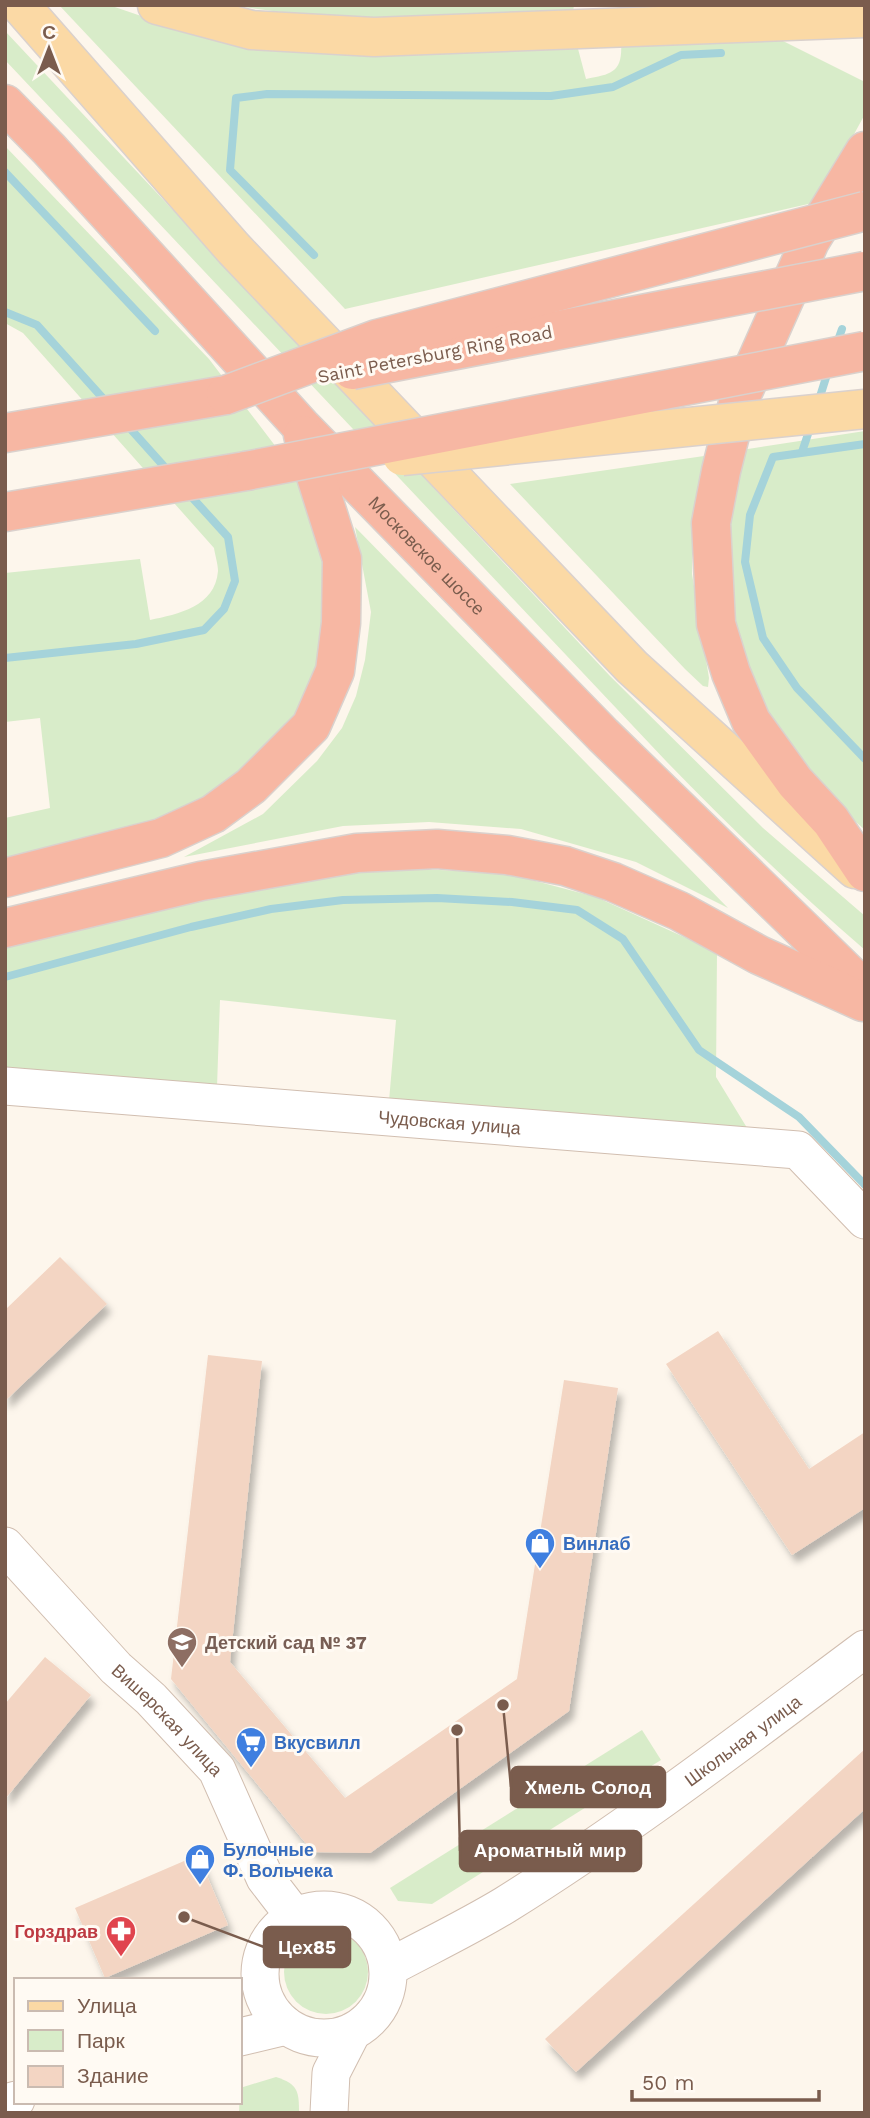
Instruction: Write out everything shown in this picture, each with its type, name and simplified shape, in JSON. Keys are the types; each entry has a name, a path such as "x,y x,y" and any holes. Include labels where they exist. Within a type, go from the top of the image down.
{"highway":[{"name":"Московское шоссе","path":"5,104 301,426 603,735 865,990"},
{"path":"865,151 810,241 738,403 711,523 716,624 731,673 751,722 795,782 831,821 865,875"},
{"path":"226,395 377,339 865,211"},
{"name":"Saint Petersburg Ring Road","path":"21,431 226,395 865,271"},
{"path":"5,513 246,471 865,351"},
{"path":"5,878 161,838 213,814 251,786 311,726 335,671 341,623 341,559 301,426"},
{"path":"5,928 201,881 357,853 437,849 495,853 565,866 613,882 679,911 759,955 865,1003"}],"main road":[{"path":"20,5 234,249 632,667 865,875"},
{"path":"157,5 251,30 374,37 865,18"},
{"path":"246,471 865,409"}],"street":[{"name":"Чудовская улица","path":"5,1086 798,1150 865,1220"},
{"name":"Вишерская улица","path":"5,1546 116,1668 151,1699 217,1770 265,1878 295,1917"},
{"name":"Школьная улица","path":"388,1968 477,1921 599,1842 741,1742 865,1649"},
{"path":"242,2036 298,2031 332,2038 352,2032 364,2024 382,2001 387,1988 388,1968 383,1949 373,1933 359,1920 342,1912 323,1910 295,1917 270,1939 260,1969 261,1986 274,2014 298,2031 331,2073"},
{"name":"Школьная улица","path":"373,1933 477,1921"},
{"path":"242,2019 261,1986"},
{"path":"329,2113 331,2073 352,2032"}],"green space":[{"path":"59,5 109,5 179,29 577,45 586,79 614,70 620,59 621,41 777,38 865,82 865,114 817,202 345,309"},
{"path":"233,5 574,5 573,12 360,17"},
{"path":"5,31 610,676 763,828 865,916 865,950 763,858 666,761 5,60"},
{"path":"5,146 209,359 276,447 304,494 323,544 328,639 297,717 269,751 186,811 5,865 5,818 50,808 40,718 5,722 5,573 140,559 150,620 172,615 203,601 215,583 218,571 214,548 23,333 5,323"},
{"path":"865,431 865,830 822,792 744,678 723,559 735,451"},
{"path":"704,456 692,528 692,574 709,678 708,687 703,686 685,669 510,484"},
{"path":"355,527 728,908 636,862 521,829 429,822 343,826 184,857 263,814 317,761 342,728 356,696 365,660 371,612"},
{"path":"418,869 505,873 596,897 717,952 716,1077 752,1136 389,1101 396,1020 220,1000 217,1087 5,1072 5,946 149,911 328,875"},
{"path":"642,1730 661,1760 432,1904 398,1901 390,1888"},
{"path":"326,1930 349,1937 361,1949 368,1972 361,1995 349,2007 326,2014 303,2007 291,1995 284,1972 291,1949 303,1937"},
{"path":"276,2077 289,2082 296,2089 299,2113 239,2113 242,2087"}],"building":[{"path":"60,1257 107,1304 5,1401 5,1310"},
{"path":"718,1331 809,1469 865,1432 865,1508 792,1555 666,1364"},
{"path":"208,1355 262,1361 230,1662 345,1798 517,1679 564,1380 618,1388 569,1711 370,1853 313,1852 171,1679"},
{"path":"45,1657 91,1695 5,1799 5,1704"},
{"path":"865,1749 865,1809 576,2072 545,2039"},
{"path":"198,1855 228,1925 105,1978 75,1908"}],"waterway":[{"path":"314,255 230,170 236,98 267,94 551,96 613,87 681,55 721,53"},
{"path":"5,172 155,331"},
{"path":"5,312 37,325 109,405"},
{"path":"836,346 842,329"},
{"path":"818,403 829,368"},
{"path":"127,425 170,473"},
{"path":"802,452 811,425"},
{"path":"865,444 773,457 750,515 745,562 763,638 797,688 865,759"},
{"path":"5,658 136,644 204,630 224,609 235,581 228,537 188,493"},
{"path":"5,977 191,927 271,909 343,900 437,898 512,902 577,910 623,939 699,1050 799,1117 865,1185"}],"place":[{"name":"Винлаб","path":"540,1570"},
{"name":"Детский сад № 37","path":"182,1669"},
{"name":"Хмель Солод","path":"503,1705"},
{"name":"Ароматный мир","path":"457,1730"},
{"name":"Вкусвилл","path":"251,1769"},
{"name":"Булочные Ф. Вольчека","path":"200,1886"},
{"name":"Цех85","path":"184,1917"},
{"name":"Горздрав","path":"121,1958"}]}
